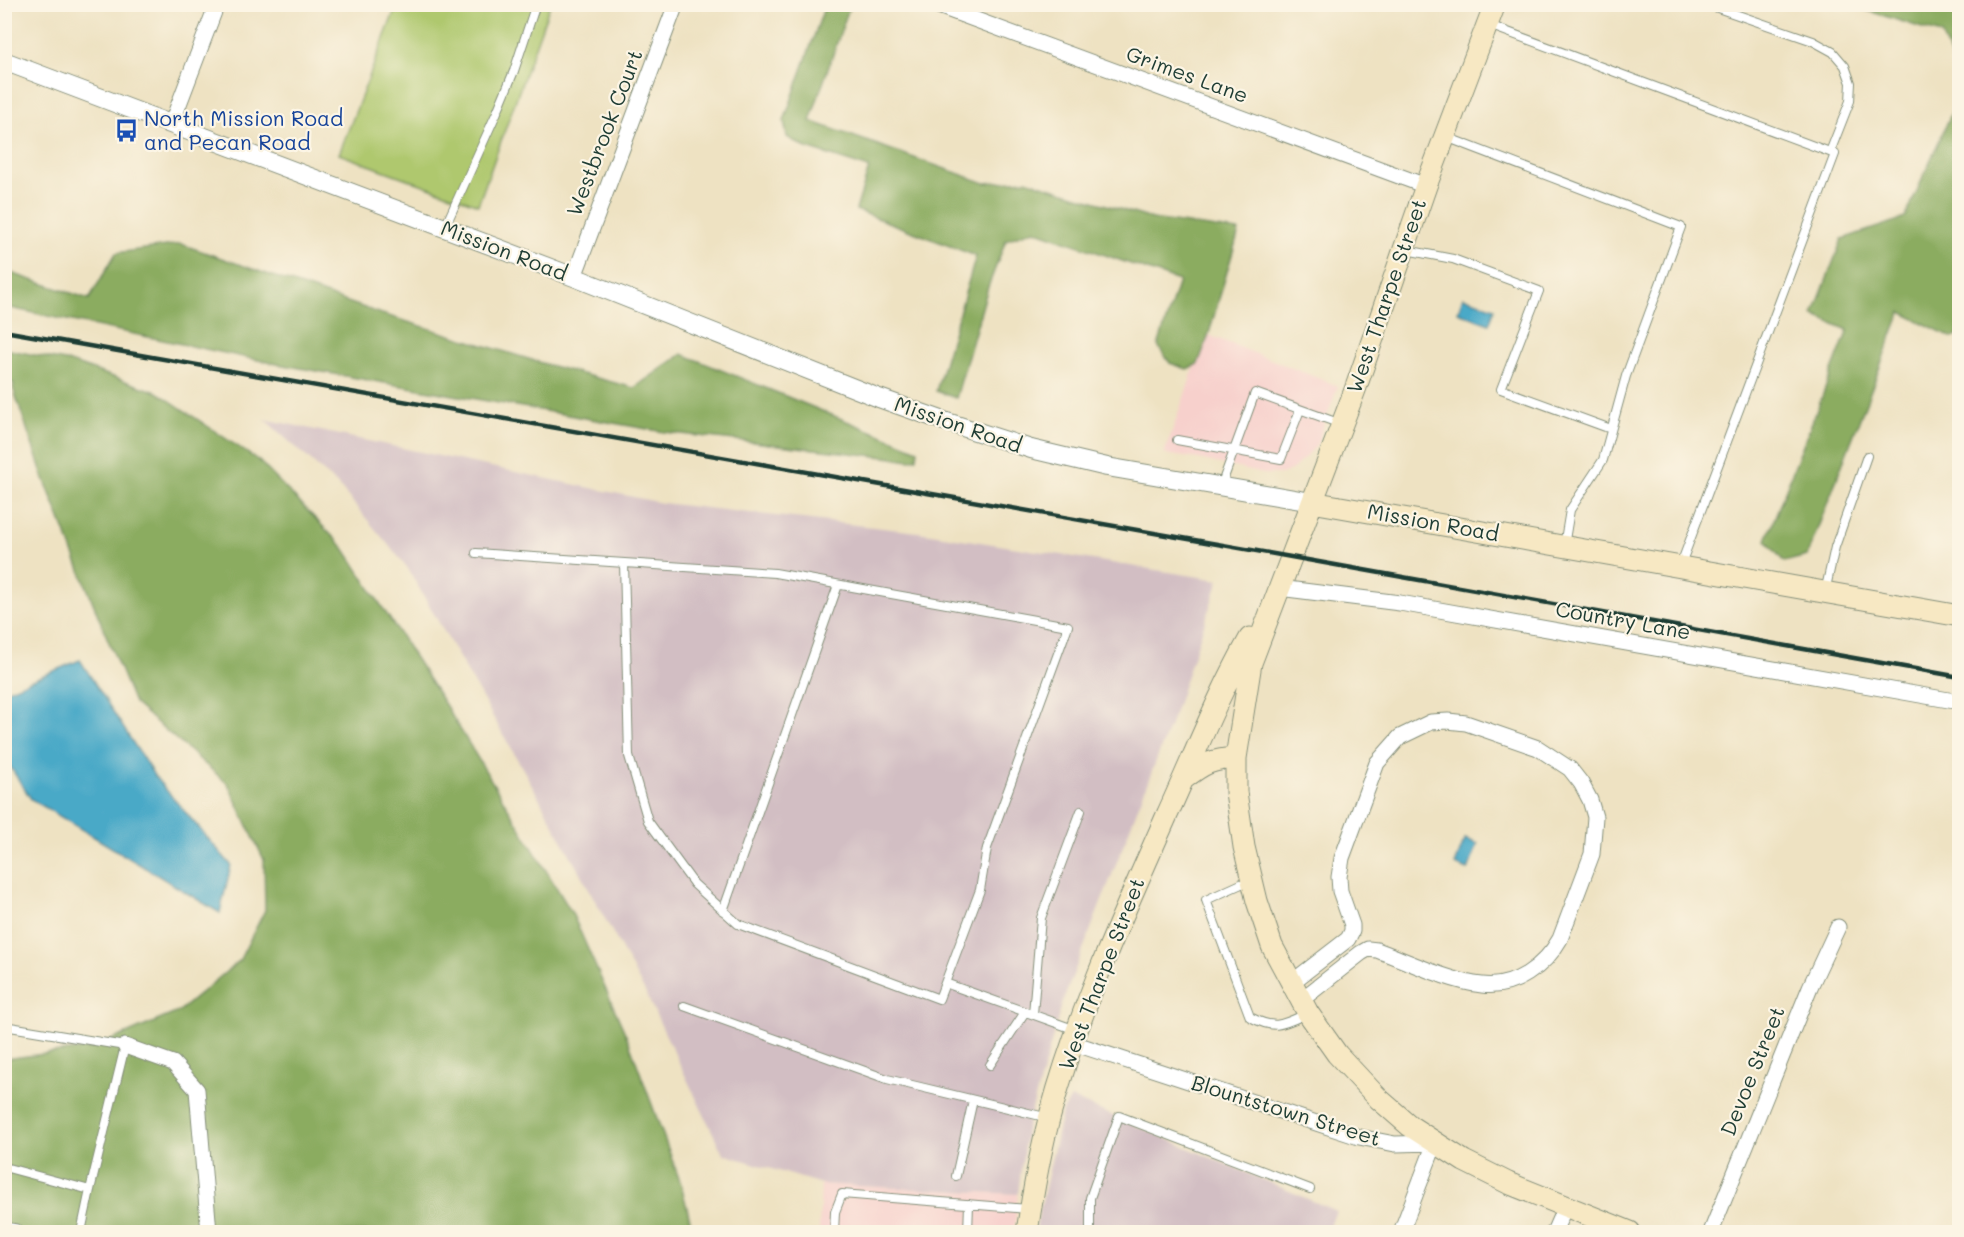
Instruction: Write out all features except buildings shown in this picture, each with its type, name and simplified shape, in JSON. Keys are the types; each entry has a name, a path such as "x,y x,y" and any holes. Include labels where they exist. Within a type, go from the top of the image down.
{"main road":[{"name":"West Tharpe Street","path":"1027,1233 1036,1176 1049,1119 1075,1037 1142,871 1227,680 1279,588 1495,4"},
{"name":"Mission Road","path":"1312,502 1959,616"},
{"path":"1279,588 1251,663 1236,758 1236,792 1244,847 1257,901 1272,946 1299,999 1337,1054 1379,1099 1410,1126 1464,1161 1499,1179 1629,1233"},
{"path":"1184,779 1202,765 1218,759 1236,758"}],"street":[{"path":"171,124 217,4"},
{"name":"Westbrook Court","path":"574,277 676,4"},
{"name":"Grimes Lane","path":"933,4 1426,186"},
{"name":"Mission Road","path":"4,61 574,277 879,398 1031,449 1107,467 1312,502"},
{"name":"Country Lane","path":"1279,588 1400,603 1959,702"},
{"path":"1431,722 1466,723 1538,748 1570,769 1590,800 1595,817 1592,854 1560,939 1554,950 1540,965 1513,981 1483,986 1464,982 1377,950 1368,949 1299,999 1352,932 1352,925 1340,891 1339,877 1342,858 1377,763 1400,737 1431,722"},
{"name":"Devoe Street","path":"1711,1233 1810,987 1838,927"},
{"path":"1341,946 1352,960"},
{"name":"Blountstown Street","path":"1075,1037 1359,1137 1395,1144 1435,1143"},
{"path":"125,1046 173,1063 197,1090 209,1233"},
{"path":"1401,1233 1435,1143"},
{"path":"1554,1233 1565,1207"},
{"path":"4,1230 16,1233"}],"lane":[{"path":"444,228 514,71 536,4"},
{"path":"1709,5 1813,41 1833,52 1845,66 1851,83 1850,101 1830,152"},
{"path":"1488,25 1835,154 1680,567"},
{"path":"1445,136 1681,227 1626,376 1603,460 1570,510 1564,546"},
{"path":"1404,250 1453,259 1539,291 1500,389 1611,429"},
{"path":"1221,486 1255,393 1341,424"},
{"path":"1177,440 1281,459 1300,410"},
{"path":"1825,592 1834,547 1867,456"},
{"path":"476,553 775,573 1068,626 987,848 980,890 939,999 738,924 694,884 648,821 629,756 624,563"},
{"path":"723,911 838,585"},
{"path":"990,1065 1029,1013 1041,918 1081,811"},
{"path":"1252,879 1206,900 1250,1017 1265,1025 1280,1026 1299,999"},
{"path":"945,982 1029,1013 1075,1037"},
{"path":"684,1006 887,1079 1049,1119"},
{"path":"4,1026 125,1046 81,1233"},
{"path":"956,1176 973,1100"},
{"path":"1090,1233 1090,1198 1119,1116 1310,1189"},
{"path":"4,1167 90,1190"},
{"path":"834,1233 835,1212 842,1194 1031,1209"},
{"path":"968,1233 969,1204"}],"shaded area":[{"path":"1206,334 1338,386 1316,446 1293,469 1282,474 1264,474 1199,459 1164,454"},
{"path":"264,419 662,503 918,532 1219,580 1173,717 1063,1001 1026,1130 1018,1194 821,1184 723,1154 644,990 532,785 407,567 339,486"},
{"path":"1071,1098 1336,1211 1327,1232 1035,1232 1062,1113"},
{"path":"821,1184 1018,1194 1014,1232 819,1232"}],"green space":[{"path":"397,5 550,5 478,205 339,154"},
{"path":"825,5 850,5 810,121 985,183 1026,180 1152,219 1239,231 1198,364 1187,369 1170,363 1158,346 1179,281 1034,230 1006,240 988,287 956,398 936,391 976,256 856,210 869,168 804,147 787,137 784,121"},
{"path":"1850,5 1931,5 1959,18 1959,75 1941,34"},
{"path":"1959,96 1959,335 1953,338 1901,312 1807,556 1784,562 1766,540 1848,330 1813,315 1842,239 1905,218"},
{"path":"181,244 382,314 545,364 634,388 682,354 918,450 917,458 911,460 664,432 277,364 5,307 5,271 89,299 116,253"},
{"path":"5,349 70,362 157,392 259,461 344,548 446,706 572,913 629,1042 681,1184 693,1232 5,1232 4,1059 93,1048 178,1012 239,961 265,910 264,860 228,784 134,703 43,476 13,388 14,383 5,381"}],"water":[{"path":"1463,297 1495,308 1489,324 1458,312"},
{"path":"80,660 155,777 231,865 220,913 31,799 5,759 5,691"},
{"path":"1465,839 1478,844 1468,870 1455,865"}],"railway":[{"path":"4,331 1960,677"}],"place":[{"name":"North Mission Road and Pecan Road","path":"126,131"}]}
